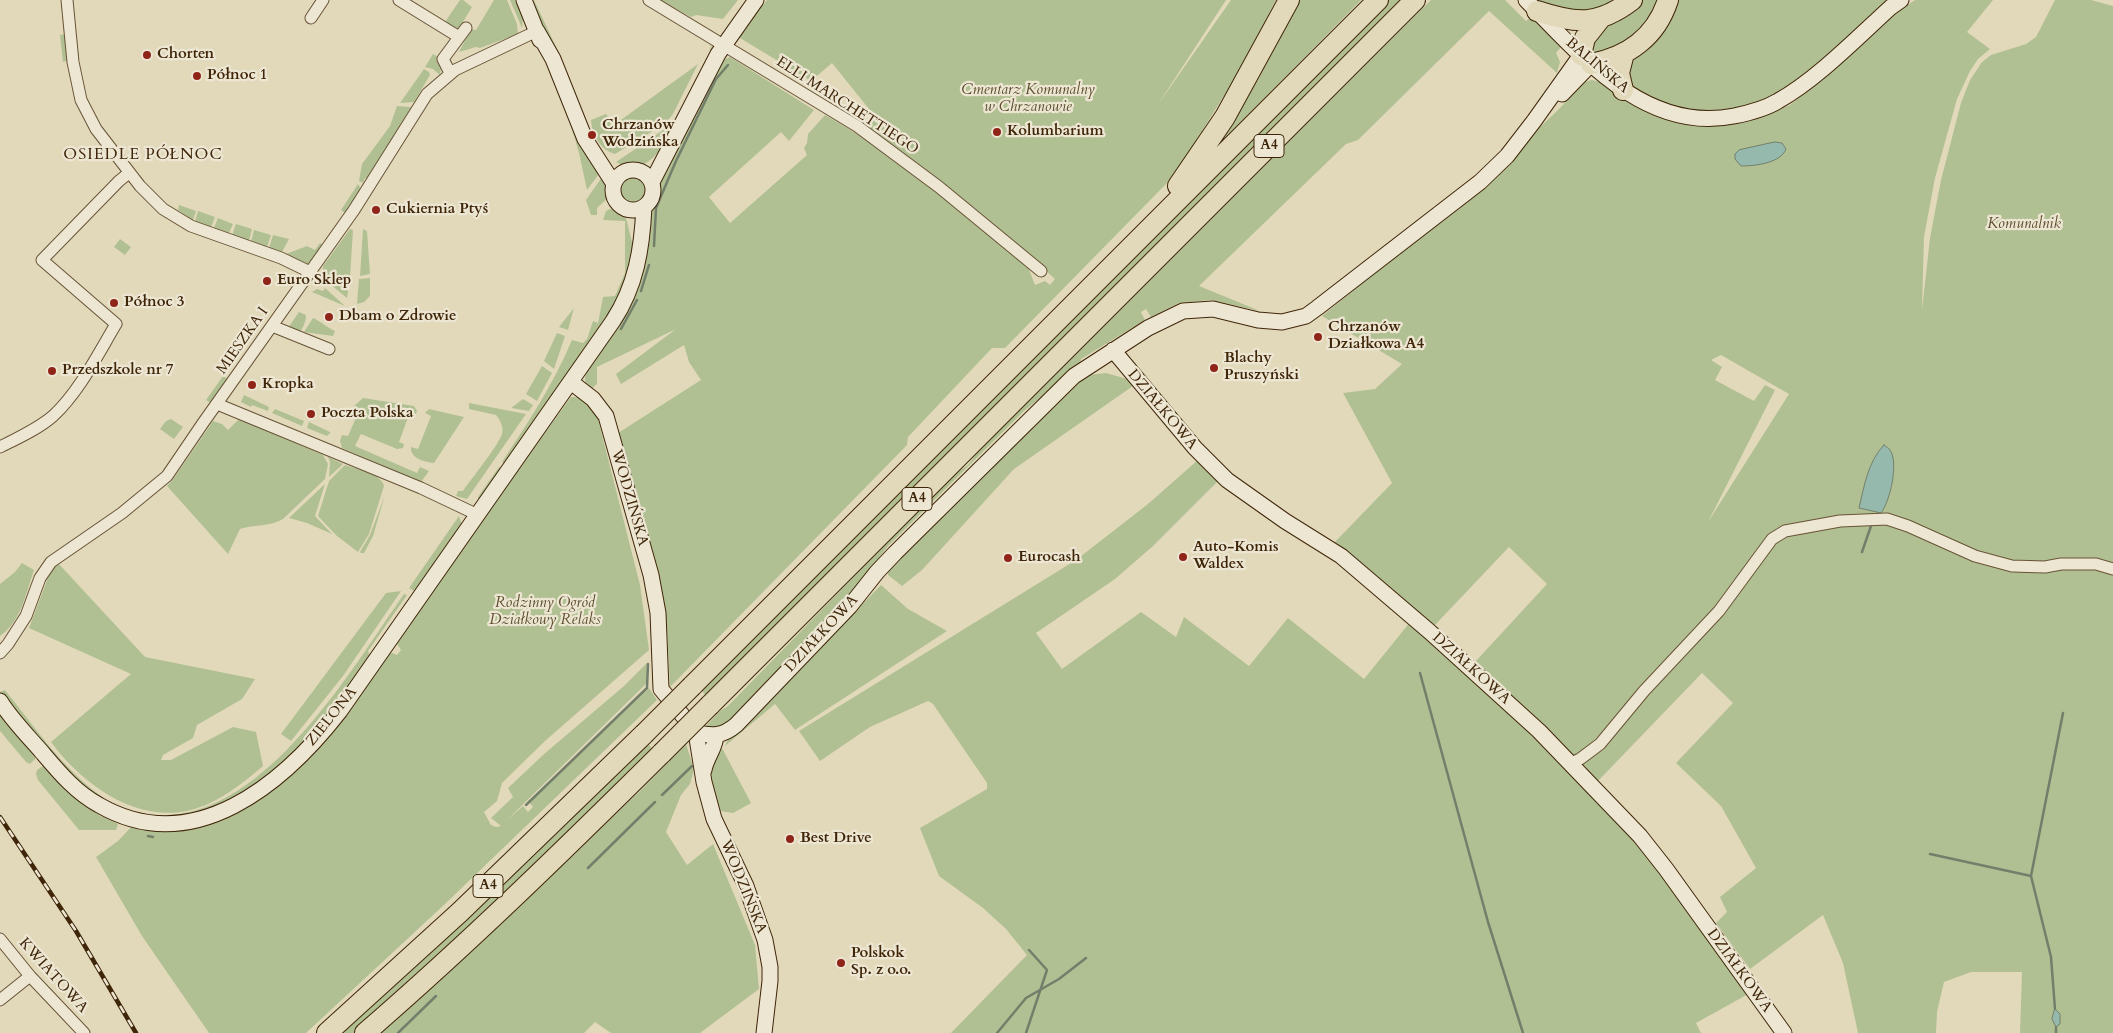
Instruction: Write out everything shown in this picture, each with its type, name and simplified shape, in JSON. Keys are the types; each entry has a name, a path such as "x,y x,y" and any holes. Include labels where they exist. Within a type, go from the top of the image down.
{"highway":[{"path":"1140,238 1196,161 1224,117 1289,0"},
{"name":"A4","path":"327,1033 478,895 644,734 1378,0"},
{"name":"A4","path":"366,1033 518,893 662,753 1415,0"},
{"path":"1531,6 1562,19 1584,21 1600,19 1619,10 1632,0"},
{"path":"1600,19 1586,38 1586,60 1608,60 1624,53 1645,39 1662,16 1668,0"},
{"path":"1623,90 1619,73 1624,53"}],"street":[{"path":"66,0 73,62 81,100 96,129 129,173 163,209 191,226 281,258 310,272"},
{"path":"311,18 323,0"},
{"path":"399,0 462,33 444,59 450,74"},
{"path":"524,0 548,61 560,78 585,139 614,184"},
{"name":"ELLI MARCHETTIEGO","path":"649,0 857,126 976,217 1041,272"},
{"path":"652,182 723,45 756,0"},
{"name":"BALIŃSKA","path":"1531,6 1586,60 1623,90 1653,106 1685,116 1720,119 1751,112 1777,102 1816,74 1901,0"},
{"name":"MIESZKA I","path":"0,653 26,616 40,578 50,562 122,513 156,487 167,476 374,179 421,102 442,79 466,64 537,31"},
{"name":"DZIAŁKOWA","path":"716,735 729,731 741,720 850,606 877,572 1074,376 1148,328 1183,311 1213,309 1258,320 1282,322 1306,316 1480,182 1507,156 1586,60"},
{"path":"592,152 609,164 633,171 648,176 652,182 653,196 637,208 622,206 616,200 613,192 618,176 633,171 671,146"},
{"path":"0,448 38,427 54,415 89,369 116,324 42,260 119,180 129,173"},
{"path":"571,382 626,300 637,272 641,243 637,208"},
{"path":"272,326 329,350"},
{"name":"DZIAŁKOWA","path":"1113,350 1171,422 1227,480 1352,565 1501,695 1571,763 1618,811 1661,862 1784,1033"},
{"name":"ZIELONA","path":"1,705 68,781 86,797 107,809 132,819 154,823 184,823 213,816 242,802 296,760 325,730 571,382"},
{"name":"WODZIŃSKA","path":"571,382 593,399 606,416 651,575 658,614 661,689 696,732 703,774 714,819 746,886 760,924 768,952 770,989 764,1033"},
{"path":"217,404 421,488 478,515"},
{"path":"1571,763 1600,744 1644,691 1719,611 1762,551 1778,534 1791,529 1840,521 1887,519 1908,526 1975,556 2012,566 2045,567 2061,564 2096,564 2113,569"},
{"name":"MIESZKA I","path":"0,644 16,631"},
{"path":"696,732 716,735 716,742 706,761 703,774"},
{"name":"KWIATOWA","path":"0,939 30,976 84,1033"},
{"path":"0,1000 30,976"}],"green space":[{"path":"460,0 463,0 472,7 460,27 456,29 445,22"},
{"path":"494,0 507,0 517,24 518,34 480,48 476,47 459,52 471,29 476,30"},
{"path":"510,0 515,0 523,18 522,28"},
{"path":"530,0 534,0 559,53 557,54"},
{"path":"660,0 738,0 723,19 696,15 691,17"},
{"name":"Cmentarz Komunalny w Chrzanowie","path":"767,0 1226,0 1157,106 1231,0 1276,0 1240,70 1167,183 1005,348 992,348 908,437 907,445 670,687 667,629 646,530 618,433 701,380 689,362 684,345 621,384 616,374 676,329 597,367 597,384 590,390 585,378 587,370 614,332 647,213 657,197 657,182 720,61 730,57 814,110 789,141 781,132 709,197 730,223 807,155 804,148 807,143 808,134 825,115 899,163 1014,254 1028,267 1035,285 1045,281 1050,285 1055,279 1013,241 863,125 873,114 832,63 811,81 740,38 740,33"},
{"path":"1294,0 1361,0 1204,160"},
{"path":"1386,0 1408,0 709,700 699,687"},
{"path":"1431,0 1505,0 1526,21 1531,17 1561,47 1556,53 1560,62 1557,73 1489,11 1358,140 1346,144 1199,286 1260,311 1211,300 1179,303 1151,317 1146,309 1141,312 1145,320 1081,359 1080,365 1024,411 888,546 848,598 728,724 714,730 705,727 720,711 728,706 953,475 968,465 1010,418"},
{"path":"1533,0 1624,0 1581,16"},
{"path":"1639,0 1664,0 1632,44 1595,53 1586,50 1590,39"},
{"path":"1675,0 1894,0 1819,65 1773,99 1719,115 1684,112 1655,101 1629,86 1628,61"},
{"name":"Komunalnik","path":"1915,0 1993,0 1967,32 1990,49 1978,59 1970,71 1957,99 1935,178 1924,237 1922,310 1930,238 1941,180 1961,103 1970,80 1982,62 1991,55 2026,44 2036,37 2055,0 2091,0 2113,6 2113,1033 2020,1033 2022,972 1971,972 1944,982 1937,1012 1936,1033 1858,1033 1843,963 1823,915 1750,969 1716,923 1727,912 1720,897 1756,868 1721,806 1676,763 1733,703 1702,673 1598,781 1581,762 1691,639 1577,758 1475,662 1547,584 1509,547 1435,625 1333,544 1392,483 1343,393 1375,389 1402,364 1322,316 1483,186 1496,178 1536,131 1584,82 1592,80 1603,83 1686,123 1722,126 1757,119 1790,105 1823,79 1897,12","holes":["1721,355 1789,394 1708,522 1775,390 1765,385 1754,401 1715,380 1722,367 1711,360"]},
{"path":"67,34 70,60 63,62 60,35"},
{"path":"711,43 712,54 684,113 665,144 646,163 631,166 616,162 675,122 710,52"},
{"path":"433,54 438,57 441,68 440,75 433,69 425,67"},
{"path":"698,64 673,114 666,123 615,154 601,145 593,131 591,120 606,114 614,125"},
{"path":"424,69 430,75 414,102 400,103"},
{"path":"397,106 411,107 368,179 365,178 363,183 359,181 362,164 390,126"},
{"path":"570,122 573,123 599,174 587,190 579,153"},
{"path":"634,176 644,180 648,190 644,200 634,204 624,200 620,190 624,180"},
{"path":"602,177 606,181 609,197 597,208 597,215 591,215 586,200"},
{"path":"358,184 361,189 345,213 341,210"},
{"path":"179,205 196,211 193,220 178,210"},
{"path":"614,207 626,218 633,246 632,266 617,306 506,465 502,462 549,388 572,340 583,343 587,339 593,321 598,323 603,297 615,296 625,273 625,221 603,220 606,211"},
{"path":"198,211 215,217 211,227 195,221"},
{"path":"218,218 233,224 229,233 214,228"},
{"path":"236,224 252,229 249,241 232,235"},
{"path":"350,229 353,230 350,277 323,277 323,266"},
{"path":"363,229 367,231 370,274 360,276"},
{"path":"254,230 271,235 267,247 251,242"},
{"path":"273,235 289,239 282,252 269,248"},
{"path":"120,239 131,247 125,255 114,247"},
{"path":"320,243 323,245 309,265 286,254 307,246 315,250"},
{"path":"370,278 370,296 364,302 357,304 359,279"},
{"path":"350,279 347,298 325,280"},
{"path":"325,288 345,306 312,292 317,289 323,291"},
{"path":"574,308 568,330 559,327"},
{"path":"299,312 306,315 306,318 302,329 296,335 286,331"},
{"path":"313,318 335,331 333,336 304,332"},
{"path":"557,333 565,336 554,369 544,361"},
{"path":"542,366 552,373 537,401 526,394"},
{"path":"1106,373 1127,379 1133,386 1014,469 922,570 902,586 888,575 888,569 1080,380 1088,375"},
{"path":"223,376 228,379 211,403 206,400"},
{"path":"244,395 269,407 268,411 252,405 251,407 241,402"},
{"name":"Rodzinny Ogród Działkowy Relaks","path":"571,397 582,398 586,401 593,407 602,421 599,423 640,585 649,650 545,741 502,783 497,801 484,812 491,825 501,826 491,818 513,797 508,788 543,755 624,686 647,663 647,683 507,820 523,806 528,812 533,807 528,801 649,688 657,700 445,904 306,1033 209,1033 142,936 96,857 118,841 133,825 256,800 386,654 392,653 397,655 401,650 397,644 427,600 425,598"},
{"path":"363,398 414,406 417,411 416,414 410,412 399,442 404,444 403,448 397,449 361,434 355,446 417,473 420,467 429,471 421,482 342,448 340,441 342,435 348,436 358,413 354,410 354,406"},
{"path":"523,399 533,405 529,411 511,408"},
{"path":"469,403 526,414 467,499 456,496 458,491 463,491 502,434 501,424 496,415 469,409"},
{"path":"275,409 304,421 302,426 272,413"},
{"path":"429,409 464,417 434,463 418,459 411,451 411,447 418,449 431,416 425,413"},
{"path":"171,419 183,427 174,439 160,429 166,421"},
{"path":"239,419 323,455 328,464 325,479 283,519 278,522 240,529 228,554 167,486 213,421 222,424 228,430"},
{"path":"309,422 330,433 327,436 307,428"},
{"path":"328,457 343,464 329,477 330,462"},
{"path":"1199,459 1219,480 1153,546 1115,579 1036,633 1062,669 1141,612 1176,637 1184,617 1249,666 1288,618 1364,679 1411,621 1491,694 1638,840 1750,993 1696,1023 1701,1033 951,1033 1027,955 1006,929 983,908 939,876 920,828 987,789 987,783 933,704 928,701 870,727 820,761 799,731 1076,560 1148,504"},
{"path":"345,465 374,475 379,478 384,486 369,534 358,552 337,536 318,516 329,481"},
{"path":"499,467 503,470 478,502 478,497"},
{"path":"325,484 315,516 332,534 307,523 289,518"},
{"path":"385,495 373,536 364,553 361,553 370,535"},
{"path":"459,516 462,525 416,592 409,588"},
{"path":"22,563 34,570 18,615 0,636 0,584 15,572"},
{"path":"58,563 145,657 255,679 242,699 197,725 193,738 163,755 161,760 171,760 233,727 256,732 263,766 238,786 211,803 191,810 170,813 150,811 131,806 94,786 78,772 51,742 131,674 29,628 49,575"},
{"path":"881,585 908,609 947,631 795,730 775,704 725,746 728,739 749,724 762,707"},
{"path":"401,591 343,676 291,741 281,734 386,593"},
{"path":"404,594 407,595 368,651 371,659 310,739 244,796 191,818 143,816 121,807 146,814 187,813 226,798 263,772 297,739 328,702"},
{"path":"5,690 60,758 103,798 119,807 100,799 71,777 0,692"},
{"path":"0,713 34,750 36,758 30,764 26,762 0,731"},
{"path":"645,741 656,752 356,1033 334,1033"},
{"path":"686,744 694,769 690,784 681,795 666,832 687,865 713,844 755,945 759,989 700,1033 611,1033 595,1022 584,1033 380,1033 619,808 637,794"},
{"path":"722,748 751,803 733,813 720,811 710,773 711,762"},
{"path":"43,766 51,770 99,815 118,824 116,830 79,830 38,780 37,770"}],"water":[{"path":"1775,142 1782,143 1786,149 1779,158 1773,161 1741,166 1735,159 1735,154 1739,150"},
{"path":"1884,445 1890,449 1894,464 1890,491 1881,513 1859,508 1870,466"},
{"path":"2055,1009 2060,1014 2060,1024 2056,1027 2052,1019"}],"waterway":[{"path":"654,246 656,208 676,161 716,79 728,65"},
{"path":"641,291 649,265"},
{"path":"621,329 637,300"},
{"path":"1862,552 1872,523"},
{"path":"526,805 647,688 648,664"},
{"path":"1420,673 1488,922 1523,1033"},
{"path":"2055,1009 2051,957 2031,876 2063,713"},
{"path":"662,795 692,766"},
{"path":"588,868 655,802"},
{"path":"148,836 153,837"},
{"path":"1930,854 2031,876"},
{"path":"1026,1033 1047,970 1029,950"},
{"path":"997,1033 1026,998 1059,979 1086,958"},
{"path":"398,1033 436,996"},
{"path":"2056,1027 2056,1033"}],"railway":[{"path":"0,817 76,931 136,1033"}],"place":[{"name":"Chorten","path":"147,55"},
{"name":"Północ 1","path":"197,76"},
{"name":"Kolumbarium","path":"997,132"},
{"name":"Chrzanów Wodzińska","path":"592,135"},
{"name":"Cukiernia Ptyś","path":"376,210"},
{"name":"Euro Sklep","path":"267,281"},
{"name":"Północ 3","path":"114,303"},
{"name":"Dbam o Zdrowie","path":"329,317"},
{"name":"Chrzanów Działkowa A4","path":"1318,337"},
{"name":"Blachy Pruszyński","path":"1214,368"},
{"name":"Przedszkole nr 7","path":"52,371"},
{"name":"Kropka","path":"252,385"},
{"name":"Poczta Polska","path":"311,414"},
{"name":"Auto-Komis Waldex","path":"1183,557"},
{"name":"Eurocash","path":"1008,558"},
{"name":"Best Drive","path":"790,839"},
{"name":"Polskok Sp. z o.o.","path":"841,963"}],"district":[{"name":"OSIEDLE PÓŁNOC","path":"143,155"}]}
